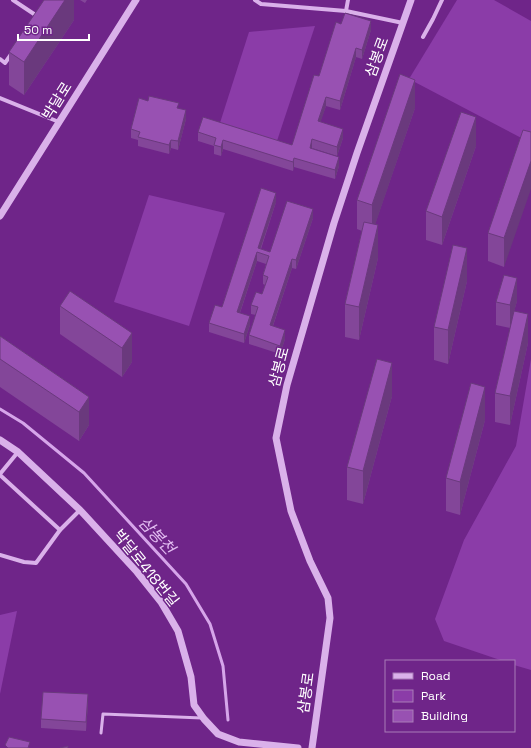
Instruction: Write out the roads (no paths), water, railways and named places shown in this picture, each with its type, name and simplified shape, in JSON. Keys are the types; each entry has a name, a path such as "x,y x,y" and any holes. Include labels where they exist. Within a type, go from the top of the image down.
{"street":[{"path":"13,0 37,16"},
{"name":"박달로","path":"0,216 136,0"},
{"path":"256,0 262,4 346,11 403,23"},
{"path":"346,11 348,0"},
{"name":"삼봉로","path":"312,748 330,618 328,598 310,561 291,511 276,438 287,385 334,223 411,0"},
{"path":"423,36 442,0"},
{"path":"0,59 5,62 13,51"},
{"path":"0,98 59,122"},
{"name":"박달로418번길","path":"0,440 18,452 80,510 137,572 161,602 178,631 191,677 194,705 218,734 239,742 298,748"},
{"path":"18,452 0,474 60,530"},
{"path":"0,555 24,562 36,563 60,530 80,510"}],"lane":[{"path":"101,733 103,714 204,718"}],"waterway":[{"name":"삼봉천","path":"0,409 23,423 84,473 186,584 210,624 223,666 228,720"}]}
